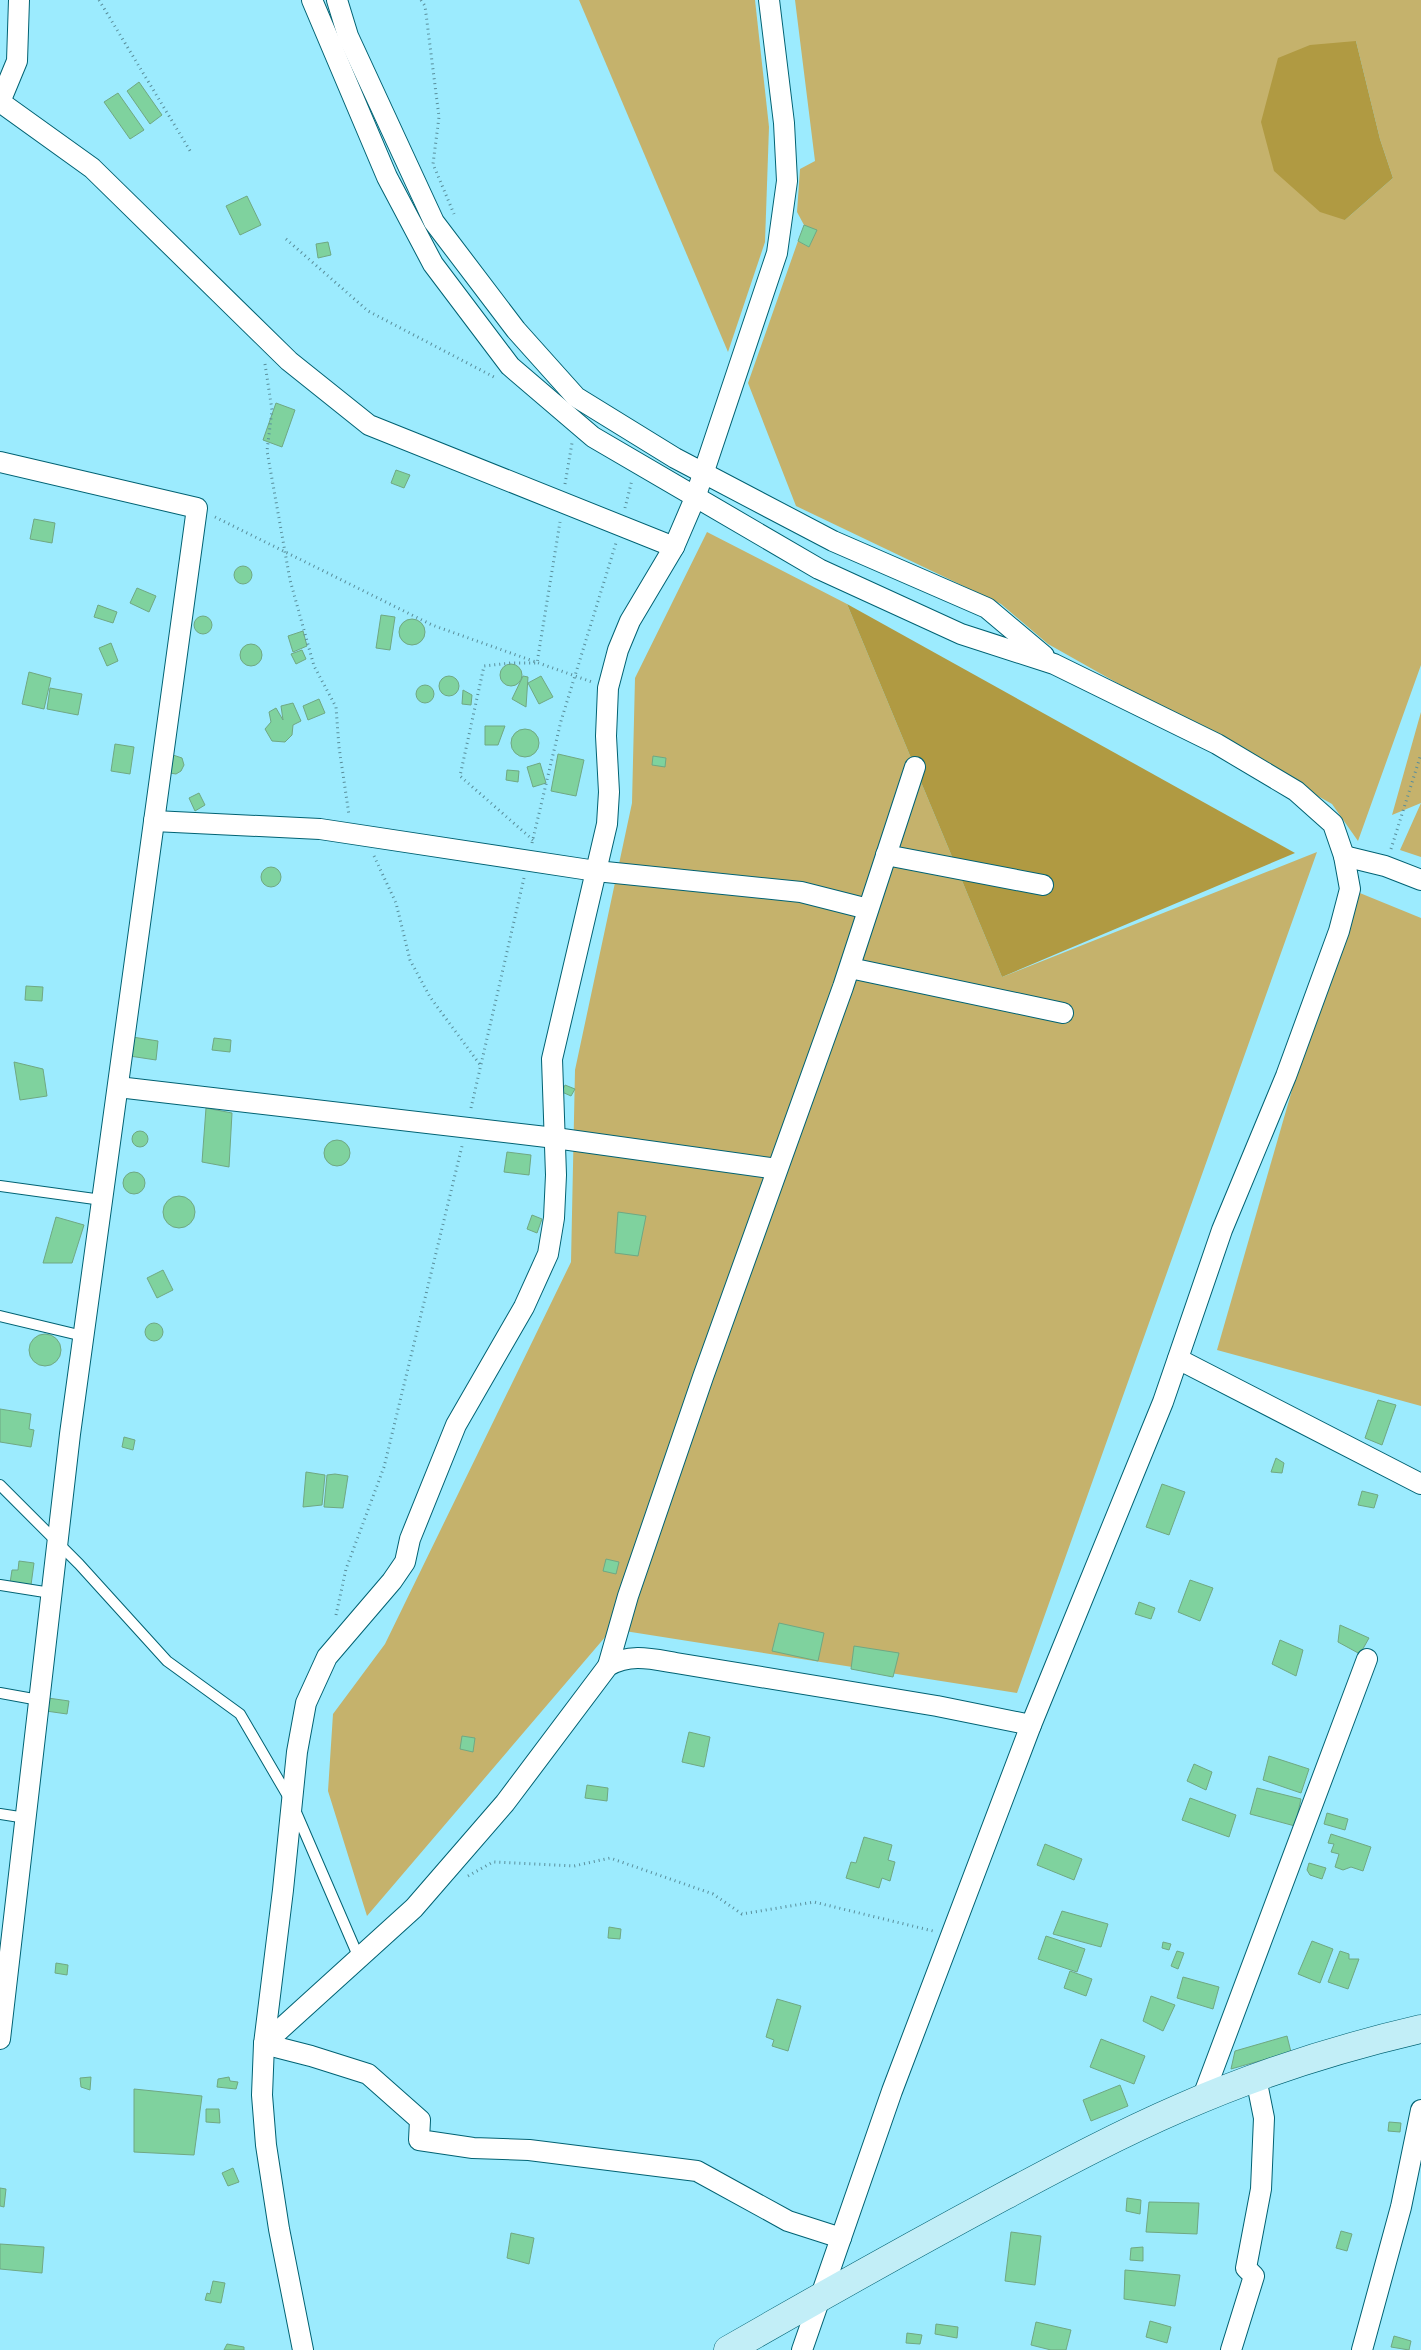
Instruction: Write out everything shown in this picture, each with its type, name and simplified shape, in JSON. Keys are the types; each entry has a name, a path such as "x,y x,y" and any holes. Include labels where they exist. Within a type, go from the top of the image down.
{"street":[{"path":"19,0 17,61 0,102 92,168 289,361 369,425 562,504 674,547"},
{"path":"312,0 387,177 433,264 510,366 593,437 819,569 961,634 1054,664 1217,744 1296,791 1333,824 1344,856 1350,889 1339,931 1286,1076 1222,1230 1163,1402 1031,1725 892,2091 802,2350"},
{"path":"337,0 348,36 434,222 516,330 576,397 675,458 833,541 986,608 1054,664"},
{"path":"303,2350 279,2229 266,2146 262,2095 264,2044 297,1752 306,1703 327,1657 392,1581 405,1562 410,1539 456,1425 524,1307 548,1254 554,1218 556,1176 552,1059 607,824 609,792 606,736 608,688 618,650 630,621 674,547 695,498 777,253 787,180 784,123 769,0"},
{"path":"0,462 197,508 83,1336 57,1542 26,1818 6,1928 0,2039"},
{"path":"264,2044 414,1908 505,1803 608,1666 628,1596 703,1377 850,968 915,767"},
{"path":"154,821 320,829 596,871 801,892 868,909"},
{"path":"886,855 1043,885"},
{"path":"1344,856 1386,866 1421,880"},
{"path":"850,968 1063,1013"},
{"path":"118,1087 555,1138 777,1169"},
{"path":"1178,1359 1421,1484"},
{"path":"608,1666 618,1660 634,1657 927,1704 1031,1725"},
{"path":"1202,2099 1367,1659"},
{"path":"728,2350 820,2297 1118,2137 1202,2099 1256,2078 1363,2042 1421,2029"},
{"path":"264,2044 368,2074 420,2120 420,2140 473,2148 529,2150 696,2171 788,2221 841,2238"},
{"path":"1231,2350 1254,2276 1246,2268 1261,2188 1264,2118 1256,2078"},
{"path":"1362,2350 1401,2207 1421,2110"}],"lane":[{"path":"0,1186 102,1200"},
{"path":"0,1316 83,1336"},
{"path":"0,1484 57,1542 167,1661 240,1714 292,1803 359,1958"},
{"path":"0,1585 51,1593"},
{"path":"0,1694 39,1700"},
{"path":"0,1814 26,1818"}],"path":[{"path":"99,0 192,154"},
{"path":"421,0 425,6 439,117 433,164 457,219"},
{"path":"286,239 368,311 497,379"},
{"path":"261,333 272,410 267,451 290,580 314,666 336,707 339,747 350,818 381,868 396,903 410,960 430,997 481,1066"},
{"path":"537,663 575,422"},
{"path":"334,1622 346,1569 384,1467 481,1066 561,721 621,526 636,462"},
{"path":"197,508 432,625 608,688"},
{"path":"533,840 460,776 484,666 537,663"},
{"path":"1386,866 1421,754"},
{"path":"462,1880 493,1862 574,1866 610,1858 713,1894 742,1914 814,1902 952,1936"}],"shaded area":[{"path":"579,0 755,0 769,127 765,242 728,352"},
{"path":"795,0 1421,0 1421,665 1358,841 1332,804 1048,644 1001,604 796,506 748,383 798,241 809,247 816,231 804,225 797,212 800,169 815,161","holes":["1356,41 1380,139 1393,178 1345,220"]},
{"path":"1356,41 1380,139 1393,178 1345,220 1320,212 1274,171 1261,122 1278,58 1310,45"},
{"path":"707,532 847,604 1002,977 1317,852 1017,1693 612,1629 367,1916 328,1791 333,1714 385,1644 571,1262 575,1070 632,803 635,678"},
{"path":"847,604 1295,853 1002,977"},
{"path":"1421,712 1421,803 1392,815"},
{"path":"1421,803 1421,857 1400,850"},
{"path":"1350,889 1421,918 1421,1406 1217,1350"}],"building":[{"path":"139,82 162,115 150,124 127,91"},
{"path":"118,93 144,130 130,139 104,102"},
{"path":"247,196 261,225 240,235 226,206"},
{"path":"804,225 817,230 809,247 798,241"},
{"path":"328,242 331,255 318,258 316,244"},
{"path":"276,403 295,410 282,447 263,440"},
{"path":"396,470 410,475 404,488 391,483"},
{"path":"34,519 55,523 52,543 30,539"},
{"path":"243,566 249,569 252,575 249,581 243,584 237,581 234,575 237,569"},
{"path":"137,588 156,596 149,612 130,603"},
{"path":"98,605 117,612 113,623 94,617"},
{"path":"381,615 395,617 390,650 376,648"},
{"path":"203,616 209,619 212,625 209,631 203,634 197,631 194,625 197,619"},
{"path":"412,619 421,623 425,632 421,641 412,645 403,641 399,632 403,623"},
{"path":"303,631 307,646 293,652 288,636"},
{"path":"111,643 118,661 107,666 99,648"},
{"path":"251,644 259,647 262,655 259,663 251,666 243,663 240,655 243,647"},
{"path":"302,650 306,659 296,664 291,654"},
{"path":"511,664 519,667 522,675 519,683 511,686 503,683 500,675 503,667"},
{"path":"29,672 51,678 44,709 22,704"},
{"path":"449,676 456,679 459,686 456,693 449,696 442,693 439,686 442,679"},
{"path":"523,676 528,677 526,707 512,699"},
{"path":"541,676 553,697 539,704 528,683"},
{"path":"421,685 429,685 434,690 432,701 421,703 416,698 416,690"},
{"path":"50,688 82,694 78,715 47,709"},
{"path":"463,690 472,695 471,705 462,704"},
{"path":"319,699 325,713 308,720 303,706"},
{"path":"293,703 301,721 293,725 292,735 285,742 272,741 265,729 271,722 269,712 276,708 283,720 281,706"},
{"path":"485,726 505,726 498,745 485,745"},
{"path":"525,729 535,733 539,743 535,753 525,757 515,753 511,743 515,733"},
{"path":"115,744 134,747 130,774 111,771"},
{"path":"558,754 584,760 576,796 551,791"},
{"path":"173,755 182,758 184,765 181,771 176,774 170,773"},
{"path":"653,756 666,758 665,767 652,765"},
{"path":"540,763 546,783 533,787 527,767"},
{"path":"507,770 519,771 518,782 506,780"},
{"path":"199,793 205,805 195,811 189,798"},
{"path":"271,867 278,870 281,877 278,884 271,887 264,884 261,877 264,870"},
{"path":"26,986 43,987 42,1001 25,1000"},
{"path":"126,1036 158,1041 156,1060 123,1055"},
{"path":"214,1038 231,1040 230,1052 212,1050"},
{"path":"14,1062 43,1069 47,1096 20,1100"},
{"path":"565,1085 575,1089 571,1096 562,1092"},
{"path":"206,1108 232,1113 229,1167 202,1162"},
{"path":"140,1131 148,1139 140,1147 132,1139"},
{"path":"337,1140 346,1144 350,1153 346,1162 337,1166 328,1162 324,1153 328,1144"},
{"path":"507,1152 531,1155 529,1175 504,1172"},
{"path":"134,1172 142,1175 145,1183 142,1191 134,1194 126,1191 123,1183 126,1175"},
{"path":"179,1196 185,1197 190,1201 194,1206 194,1218 190,1223 185,1227 179,1228 173,1227 168,1223 164,1218 163,1212 164,1206 168,1201 173,1197"},
{"path":"618,1212 646,1216 638,1256 615,1253"},
{"path":"532,1215 542,1219 537,1233 527,1229"},
{"path":"56,1217 84,1225 72,1263 43,1263"},
{"path":"163,1270 173,1290 157,1298 147,1278"},
{"path":"154,1323 160,1326 163,1332 160,1338 154,1341 148,1338 145,1332 148,1326"},
{"path":"45,1334 56,1339 61,1350 56,1361 45,1366 34,1361 29,1350 34,1339"},
{"path":"1378,1400 1396,1405 1382,1445 1365,1438"},
{"path":"0,1409 31,1414 29,1429 34,1430 31,1447 0,1442"},
{"path":"124,1437 135,1440 133,1450 122,1447"},
{"path":"1276,1458 1284,1463 1282,1473 1271,1472"},
{"path":"306,1472 325,1475 322,1505 303,1507"},
{"path":"327,1475 348,1476 343,1508 324,1507"},
{"path":"1162,1484 1185,1492 1169,1535 1146,1527"},
{"path":"1362,1491 1378,1495 1374,1508 1358,1505"},
{"path":"606,1559 619,1562 616,1574 603,1571"},
{"path":"19,1561 34,1563 31,1585 10,1583 12,1570 18,1570"},
{"path":"1190,1580 1213,1588 1200,1621 1178,1612"},
{"path":"1139,1602 1155,1608 1151,1619 1135,1614"},
{"path":"779,1623 824,1633 818,1661 772,1651"},
{"path":"1340,1625 1369,1638 1360,1654 1338,1642"},
{"path":"1280,1640 1303,1650 1296,1676 1272,1664"},
{"path":"854,1646 899,1653 893,1677 851,1669"},
{"path":"48,1698 69,1701 67,1714 46,1711"},
{"path":"689,1732 710,1737 704,1767 682,1762"},
{"path":"462,1736 475,1738 473,1752 460,1749"},
{"path":"1269,1756 1309,1769 1301,1793 1263,1780"},
{"path":"1194,1764 1212,1772 1206,1790 1187,1781"},
{"path":"587,1785 608,1788 607,1801 585,1798"},
{"path":"1257,1788 1301,1799 1295,1826 1250,1814"},
{"path":"1190,1798 1236,1815 1229,1837 1182,1820"},
{"path":"1327,1813 1348,1819 1345,1830 1324,1824"},
{"path":"1331,1834 1371,1847 1363,1871 1351,1867 1343,1870 1335,1867 1339,1854 1331,1852 1334,1844 1328,1843"},
{"path":"864,1837 892,1845 888,1860 895,1862 890,1881 882,1878 879,1888 846,1878 851,1862 856,1863"},
{"path":"1045,1844 1082,1859 1074,1880 1037,1865"},
{"path":"1309,1863 1326,1868 1322,1879 1310,1875 1307,1870"},
{"path":"1062,1911 1108,1924 1101,1947 1053,1934"},
{"path":"609,1927 621,1929 620,1939 608,1938"},
{"path":"1046,1936 1085,1949 1077,1972 1038,1959"},
{"path":"1312,1941 1333,1949 1320,1983 1298,1974"},
{"path":"1163,1942 1171,1944 1169,1950 1162,1948"},
{"path":"1177,1951 1184,1953 1178,1969 1171,1966"},
{"path":"1340,1951 1349,1954 1349,1959 1359,1959 1348,1989 1328,1982"},
{"path":"56,1963 68,1965 67,1975 55,1973"},
{"path":"1070,1971 1092,1979 1086,1996 1064,1988"},
{"path":"1183,1977 1219,1987 1213,2009 1177,1998"},
{"path":"1151,1996 1175,2005 1163,2031 1143,2021"},
{"path":"777,1999 801,2006 788,2051 772,2046 774,2040 766,2037"},
{"path":"1287,2036 1291,2052 1231,2069 1235,2051"},
{"path":"1101,2039 1145,2056 1134,2084 1090,2067"},
{"path":"91,2077 90,2090 81,2087 80,2078"},
{"path":"229,2077 230,2081 238,2082 236,2089 217,2087 218,2079"},
{"path":"1120,2085 1128,2106 1091,2121 1083,2100"},
{"path":"134,2089 202,2096 194,2155 134,2152"},
{"path":"206,2109 219,2109 220,2123 206,2122"},
{"path":"1389,2122 1401,2123 1400,2132 1388,2131"},
{"path":"233,2168 239,2182 228,2186 222,2173"},
{"path":"0,2188 6,2189 4,2207 0,2206"},
{"path":"1127,2198 1141,2200 1140,2214 1126,2211"},
{"path":"1149,2202 1199,2203 1197,2234 1146,2232"},
{"path":"1341,2231 1352,2234 1347,2251 1336,2248"},
{"path":"1011,2232 1041,2236 1035,2285 1005,2281"},
{"path":"511,2233 534,2238 529,2264 507,2258"},
{"path":"0,2244 44,2247 42,2273 0,2269"},
{"path":"1143,2247 1143,2261 1130,2260 1131,2248"},
{"path":"1125,2270 1180,2275 1175,2306 1124,2299"},
{"path":"213,2281 225,2283 221,2303 205,2300 207,2293 210,2294"},
{"path":"1150,2321 1171,2327 1167,2343 1146,2337"},
{"path":"1036,2322 1071,2330 1066,2350 1051,2350 1031,2345"},
{"path":"936,2324 958,2327 957,2338 935,2334"},
{"path":"907,2333 922,2335 920,2344 906,2343"},
{"path":"1394,2336 1411,2341 1409,2350 1391,2347"},
{"path":"227,2344 244,2347 244,2350 224,2350"}]}
